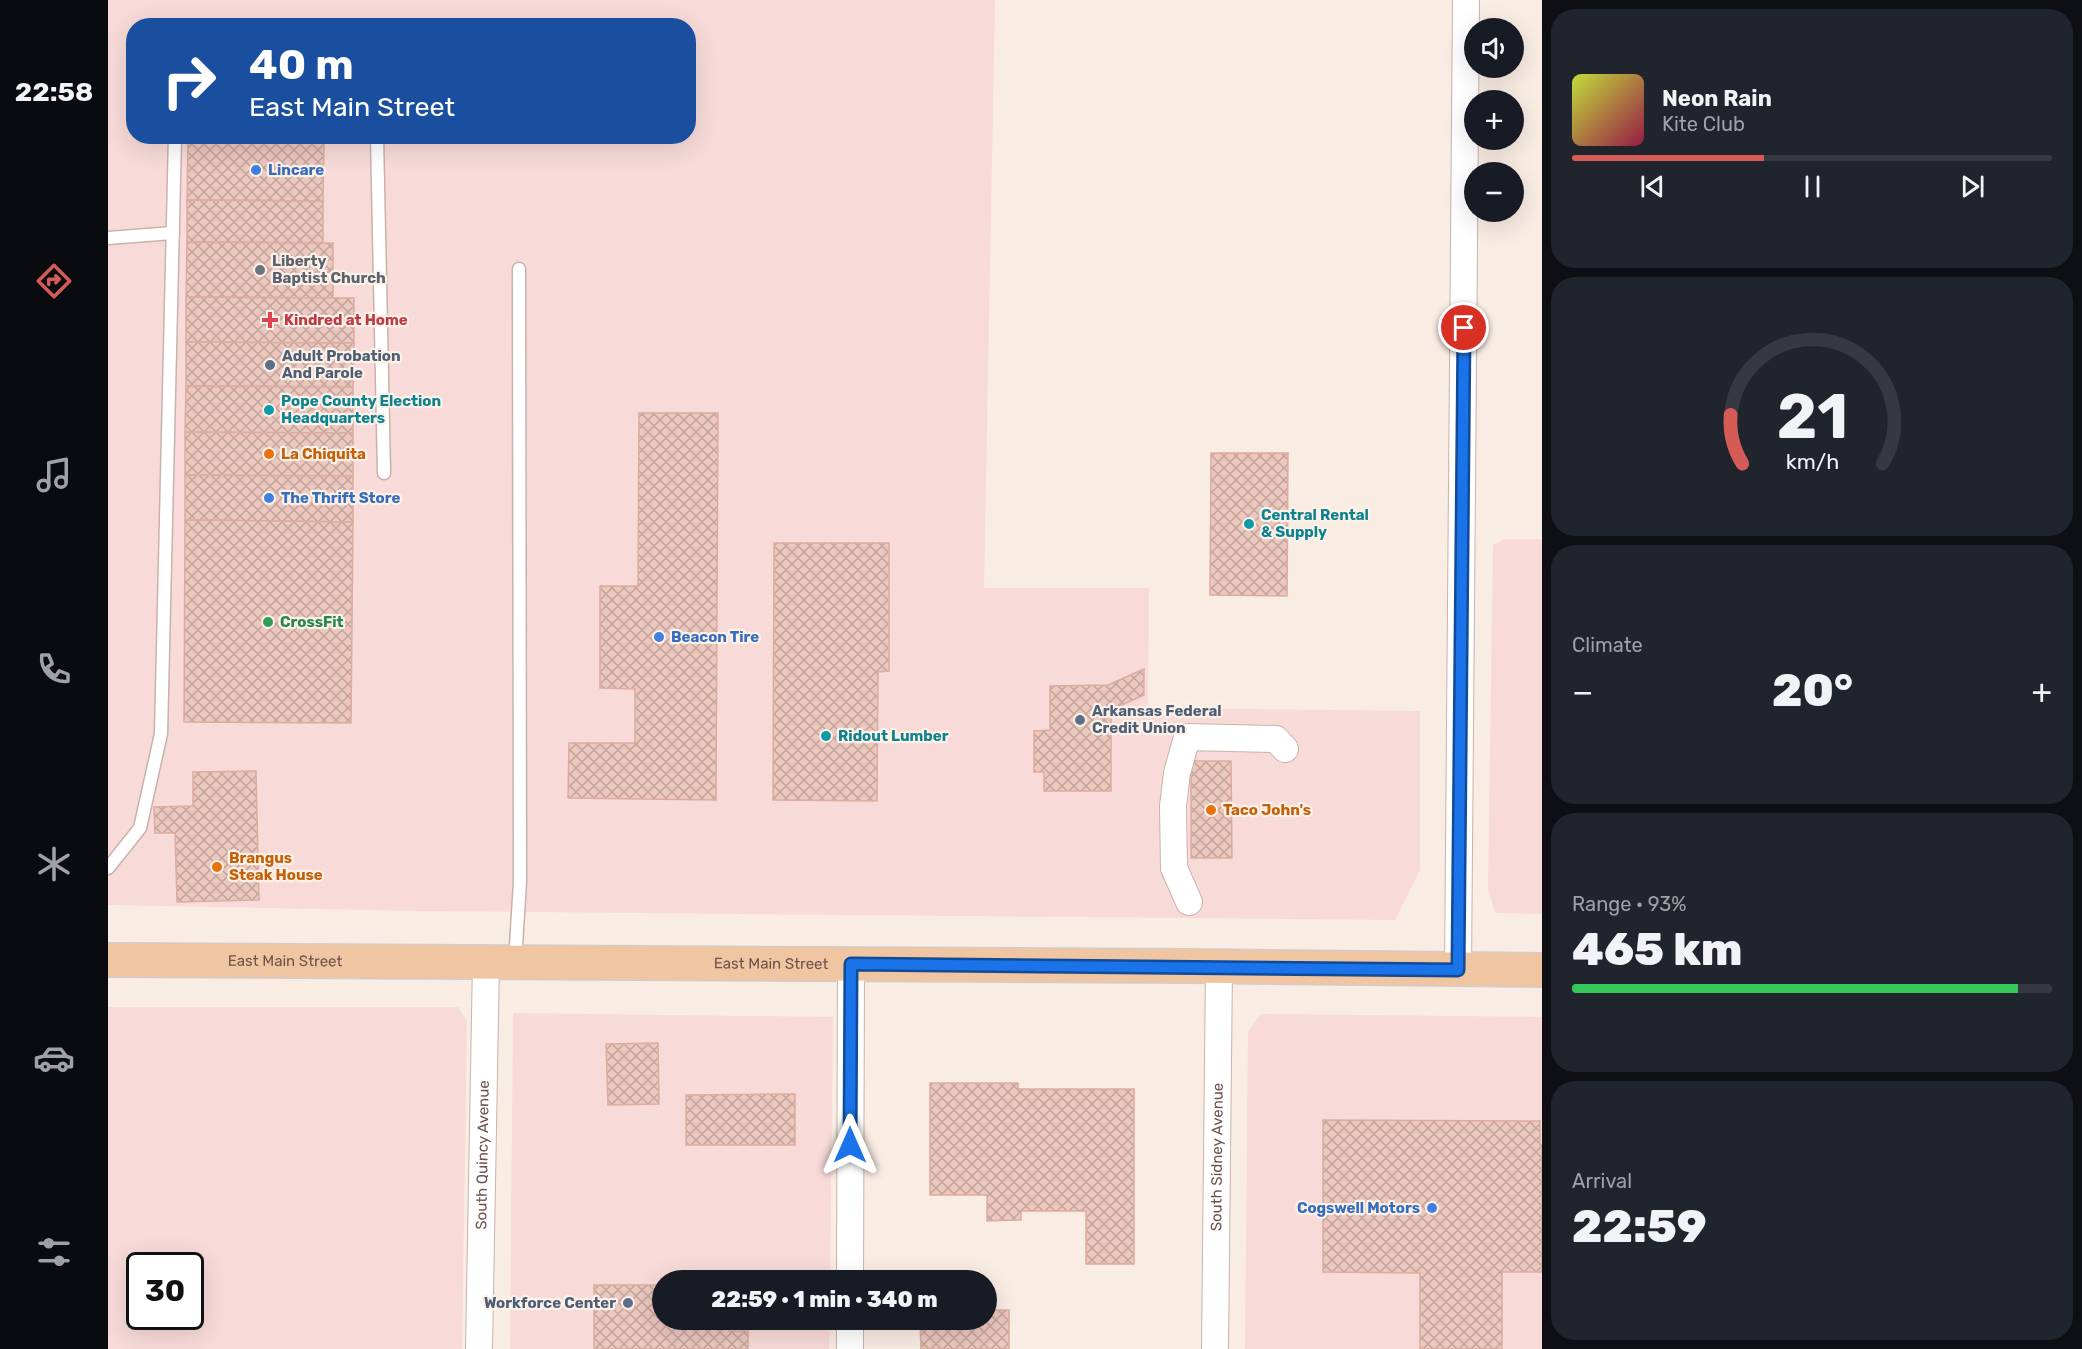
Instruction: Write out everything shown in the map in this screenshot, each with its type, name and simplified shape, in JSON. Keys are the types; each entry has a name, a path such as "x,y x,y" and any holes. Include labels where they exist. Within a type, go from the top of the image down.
{"main road":[{"name":"East Main Street","path":"108,960 1542,970"}],"street":[{"path":"1458,970 1466,0"},
{"path":"1189,902 1174,868 1173,806 1177,773 1187,737 1276,739 1286,748"},
{"name":"South Quincy Avenue","path":"479,1349 500,962"},
{"path":"850,1270 851,964"},
{"name":"South Sidney Avenue","path":"1215,1349 1219,966"},
{"path":"849,1349 850,1330"}],"lane":[{"path":"108,868 140,828 161,734 175,144"},
{"path":"377,144 384,473"},
{"path":"108,238 173,233"},
{"path":"500,962 520,882 519,269"}],"shaded area":[{"path":"108,0 995,0 984,588 1149,588 1148,708 1420,711 1420,870 1395,920 420,911 108,905"},
{"path":"1505,539 1542,539 1542,914 1495,913 1488,889 1493,545"},
{"path":"108,1007 458,1007 467,1021 462,1349 108,1349"},
{"path":"513,1013 833,1017 830,1270 652,1270 652,1330 830,1330 829,1349 510,1349"},
{"path":"1261,1014 1542,1017 1542,1349 1245,1349 1248,1031"}],"building":[{"name":"Lincare","path":"188,144 324,144 323,201 187,200"},
{"path":"187,200 323,201 323,243 187,242"},
{"name":"Liberty Baptist Church","path":"187,242 333,243 333,298 186,297"},
{"name":"Kindred at Home","path":"186,297 354,298 354,343 186,342"},
{"name":"Adult Probation And Parole","path":"186,342 354,343 353,387 186,386"},
{"name":"Pope County Election Headquarters","path":"186,386 353,387 353,433 185,432"},
{"name":"Beacon Tire","path":"639,413 718,413 716,800 568,798 569,743 635,743 635,689 600,688 600,586 638,586"},
{"name":"La Chiquita","path":"185,432 353,433 353,476 185,475"},
{"name":"Central Rental & Supply","path":"1211,453 1288,453 1287,596 1210,595"},
{"name":"The Thrift Store","path":"185,475 353,476 353,522 185,520"},
{"name":"CrossFit","path":"185,520 353,522 351,723 184,722"},
{"name":"Ridout Lumber","path":"774,543 889,543 889,671 878,672 877,801 773,800"},
{"name":"Arkansas Federal Credit Union","path":"1144,669 1144,695 1111,710 1111,791 1044,791 1044,772 1034,772 1034,731 1050,730 1050,686 1108,685"},
{"name":"Taco John's","path":"1191,761 1231,761 1232,858 1191,858"},
{"name":"Brangus Steak House","path":"256,771 259,900 177,902 175,833 155,833 154,807 193,806 193,772"},
{"path":"658,1043 659,1104 608,1105 606,1044"},
{"path":"930,1083 1018,1083 1018,1089 1134,1089 1134,1264 1086,1264 1086,1211 1021,1211 1021,1220 987,1221 987,1195 930,1195"},
{"path":"795,1094 795,1145 686,1145 686,1095"},
{"name":"Cogswell Motors","path":"1323,1120 1540,1121 1542,1272 1502,1272 1502,1349 1420,1349 1420,1273 1323,1272"},
{"name":"Workforce Center","path":"594,1285 652,1285 652,1330 748,1331 748,1349 594,1349"},
{"path":"997,1310 1009,1310 1009,1349 921,1349 920,1330 997,1330"}],"place":[{"name":"Lincare","path":"256,170"},
{"name":"Liberty Baptist Church","path":"260,270"},
{"name":"Kindred at Home","path":"270,320"},
{"name":"Adult Probation And Parole","path":"270,365"},
{"name":"Pope County Election Headquarters","path":"269,410"},
{"name":"La Chiquita","path":"269,454"},
{"name":"The Thrift Store","path":"269,498"},
{"name":"Central Rental & Supply","path":"1249,524"},
{"name":"CrossFit","path":"268,622"},
{"name":"Beacon Tire","path":"659,637"},
{"name":"Arkansas Federal Credit Union","path":"1080,720"},
{"name":"Ridout Lumber","path":"826,736"},
{"name":"Taco John's","path":"1211,810"},
{"name":"Brangus Steak House","path":"217,867"},
{"name":"Cogswell Motors","path":"1432,1208"},
{"name":"Workforce Center","path":"628,1303"}],"route":[{"path":"850,1145 851,964 1458,970 1464,328"}]}
